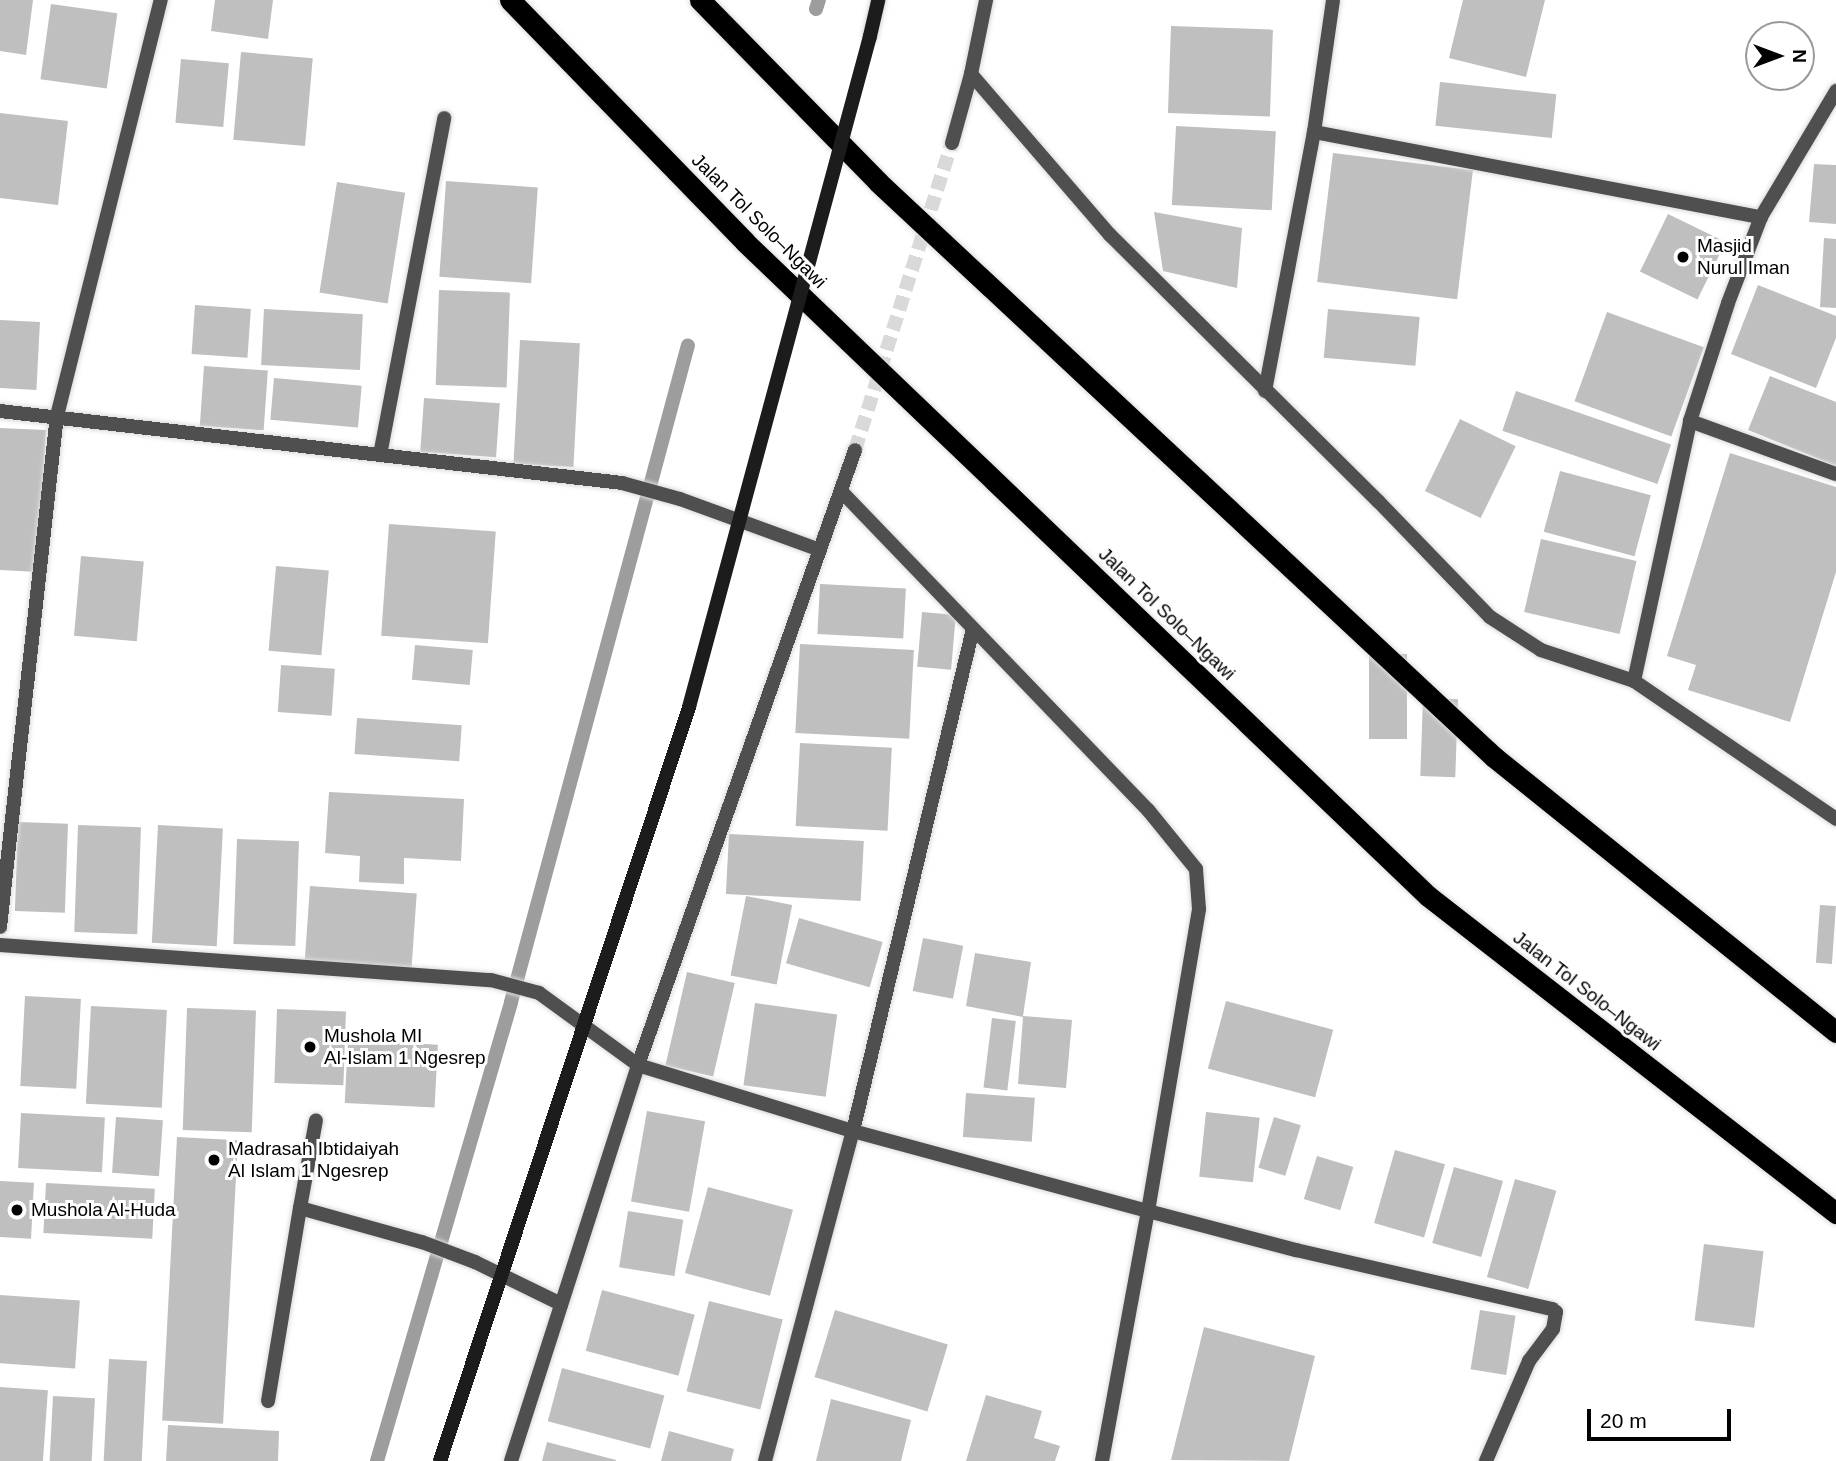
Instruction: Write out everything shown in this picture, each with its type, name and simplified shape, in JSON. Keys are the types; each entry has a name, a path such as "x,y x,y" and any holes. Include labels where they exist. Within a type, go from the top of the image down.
{"highway":[{"name":"Jalan Tol Solo–Ngawi","path":"510,0 745,242 1428,896 1836,1213"},
{"path":"699,0 878,182 1494,757 1836,1032"}],"main road":[{"path":"440,1461 689,707 786,354 878,0"}],"street":[{"path":"0,927 57,416 162,0"},
{"path":"951,143 971,74 986,0"},
{"path":"1265,391 1314,132 1333,0"},
{"path":"971,74 1110,236 1378,501 1490,617 1541,650 1634,681 1836,819"},
{"path":"1634,681 1690,421 1728,303 1761,217 1836,91"},
{"path":"380,455 444,118"},
{"path":"1314,132 1761,217"},
{"path":"0,411 622,483 680,499 820,550"},
{"path":"1690,421 1836,474"},
{"path":"511,1461 638,1065 855,450"},
{"path":"841,491 1148,810 1196,869 1199,909 1148,1212 1101,1461"},
{"path":"765,1461 853,1131 973,629"},
{"path":"0,945 491,980 539,993 638,1065 853,1131 1148,1212 1296,1250 1552,1308 1556,1312 1553,1329 1530,1361 1486,1461"},
{"path":"268,1401 316,1120"},
{"path":"300,1208 422,1242 475,1262 561,1304"}],"building":[{"path":"0,0 33,0 26,55 0,51"},
{"path":"215,0 273,0 268,39 211,31"},
{"path":"1463,0 1545,0 1526,77 1449,58"},
{"path":"51,4 117,13 107,89 40,79"},
{"path":"1171,26 1273,30 1270,117 1168,113"},
{"path":"241,52 313,58 305,146 233,140"},
{"path":"181,59 229,63 223,127 175,123"},
{"path":"1440,82 1556,94 1552,138 1435,126"},
{"path":"0,113 68,121 58,205 0,198"},
{"path":"1176,126 1276,131 1272,210 1172,205"},
{"path":"1333,153 1473,170 1457,299 1317,282"},
{"path":"1814,164 1836,165 1836,224 1809,222"},
{"path":"446,181 538,187 531,283 439,277"},
{"path":"337,182 405,193 388,303 319,293"},
{"path":"1154,212 1242,228 1237,288 1163,271"},
{"name":"Masjid Nurul Iman","path":"1668,214 1726,242 1697,300 1640,272"},
{"path":"1824,238 1836,239 1836,308 1820,307"},
{"path":"1758,285 1836,316 1836,338 1816,388 1731,354"},
{"path":"439,290 510,292 507,387 436,385"},
{"path":"195,305 251,309 247,358 192,354"},
{"path":"264,309 363,314 360,370 261,365"},
{"path":"1328,309 1420,317 1415,366 1324,358"},
{"path":"1607,312 1704,347 1671,436 1575,401"},
{"path":"0,320 40,322 36,390 0,388"},
{"path":"520,340 580,343 573,467 514,464"},
{"path":"204,366 268,370 264,430 200,426"},
{"path":"1770,376 1836,402 1836,466 1748,430"},
{"path":"274,378 362,386 358,428 270,420"},
{"path":"1516,391 1671,444 1657,484 1502,431"},
{"path":"424,398 500,403 496,457 420,452"},
{"path":"1460,419 1516,446 1481,518 1425,491"},
{"path":"0,428 46,430 38,572 0,570"},
{"path":"1730,453 1836,487 1836,572 1790,722 1688,690 1696,665 1667,656"},
{"path":"1560,471 1651,495 1634,556 1544,532"},
{"path":"389,524 496,531 488,643 381,636"},
{"path":"1541,539 1636,561 1620,634 1524,612"},
{"path":"81,556 144,561 137,641 74,636"},
{"path":"276,566 329,571 321,655 269,651"},
{"path":"820,584 906,589 903,638 817,634"},
{"path":"922,612 956,615 951,670 917,667"},
{"path":"800,644 914,650 909,739 795,733"},
{"path":"415,645 473,650 470,685 412,680"},
{"path":"1369,654 1407,654 1407,739 1369,739"},
{"path":"281,665 335,669 332,716 278,712"},
{"path":"1423,698 1458,699 1455,777 1420,776"},
{"path":"357,718 462,725 459,761 354,754"},
{"path":"800,743 892,748 888,831 796,826"},
{"path":"329,792 464,799 461,861 404,858 404,884 359,882 360,856 325,853"},
{"path":"18,822 68,824 65,913 15,911"},
{"path":"78,825 141,827 137,934 74,932"},
{"path":"158,825 223,828 217,946 152,943"},
{"path":"729,834 864,841 861,901 726,894"},
{"path":"237,839 299,841 295,946 233,944"},
{"path":"310,886 417,893 411,971 305,964"},
{"path":"746,896 792,905 777,984 731,976"},
{"path":"1820,905 1836,906 1832,964 1816,963"},
{"path":"799,918 883,942 870,987 786,963"},
{"path":"923,938 963,946 953,999 913,991"},
{"path":"975,953 1031,962 1023,1016 1072,1020 1066,1088 1018,1084 1023,1017 966,1006"},
{"path":"687,972 735,983 713,1077 665,1066"},
{"path":"25,996 81,999 76,1089 20,1086"},
{"path":"1226,1001 1333,1030 1315,1097 1208,1069"},
{"path":"755,1003 837,1015 826,1097 743,1085"},
{"path":"91,1006 167,1010 162,1108 86,1104"},
{"path":"187,1008 256,1010 252,1132 183,1130"},
{"name":"Mushola MI Al-Islam 1 Ngesrep","path":"277,1009 346,1011 343,1085 274,1083"},
{"path":"992,1018 1016,1021 1007,1090 983,1087"},
{"path":"348,1040 438,1045 435,1108 345,1103"},
{"path":"966,1093 1035,1098 1032,1142 963,1137"},
{"path":"647,1111 705,1121 689,1212 631,1202"},
{"path":"1206,1112 1260,1118 1253,1182 1199,1177"},
{"path":"21,1113 105,1117 102,1172 18,1168"},
{"path":"116,1117 163,1120 159,1176 112,1173"},
{"path":"1274,1117 1301,1125 1285,1176 1259,1168"},
{"path":"177,1137 238,1140 223,1424 162,1421"},
{"path":"1395,1150 1445,1164 1424,1237 1374,1223"},
{"path":"1317,1156 1353,1167 1340,1210 1304,1199"},
{"path":"1454,1167 1503,1181 1481,1257 1432,1243"},
{"path":"1515,1179 1556,1191 1528,1289 1487,1277"},
{"name":"Mushola Al-Huda","path":"0,1181 34,1183 31,1239 0,1237"},
{"path":"46,1183 155,1189 152,1239 43,1233"},
{"path":"708,1187 793,1210 770,1296 685,1273"},
{"path":"628,1211 683,1220 674,1276 619,1267"},
{"path":"1704,1244 1764,1251 1754,1328 1695,1320"},
{"path":"602,1290 695,1315 678,1376 586,1351"},
{"path":"0,1295 80,1301 75,1368 0,1363"},
{"path":"709,1301 783,1319 760,1410 687,1391"},
{"path":"835,1310 948,1344 927,1411 815,1377"},
{"path":"1480,1310 1516,1316 1506,1375 1471,1369"},
{"path":"1204,1327 1315,1356 1289,1461 1171,1460"},
{"path":"109,1359 147,1361 142,1461 104,1461"},
{"path":"562,1368 664,1395 650,1449 548,1421"},
{"path":"0,1387 48,1390 43,1461 0,1461"},
{"path":"986,1395 1042,1411 1034,1438 1060,1446 1055,1461 966,1461"},
{"path":"53,1396 95,1398 92,1461 50,1461"},
{"path":"831,1399 911,1420 901,1461 816,1461"},
{"path":"168,1425 279,1431 278,1461 166,1461"},
{"path":"669,1431 734,1449 731,1461 661,1461"},
{"path":"547,1442 616,1460 616,1461 542,1461"}],"waterway":[{"path":"816,9 819,0"},
{"path":"377,1461 511,1002 688,345"}],"tunnel":[{"path":"855,450 952,143"}],"place":[{"name":"Masjid Nurul Iman","path":"1683,257"},
{"name":"Mushola MI Al-Islam 1 Ngesrep","path":"310,1047"},
{"name":"Madrasah Ibtidaiyah Al Islam 1 Ngesrep","path":"214,1160"},
{"name":"Mushola Al-Huda","path":"17,1210"}]}
